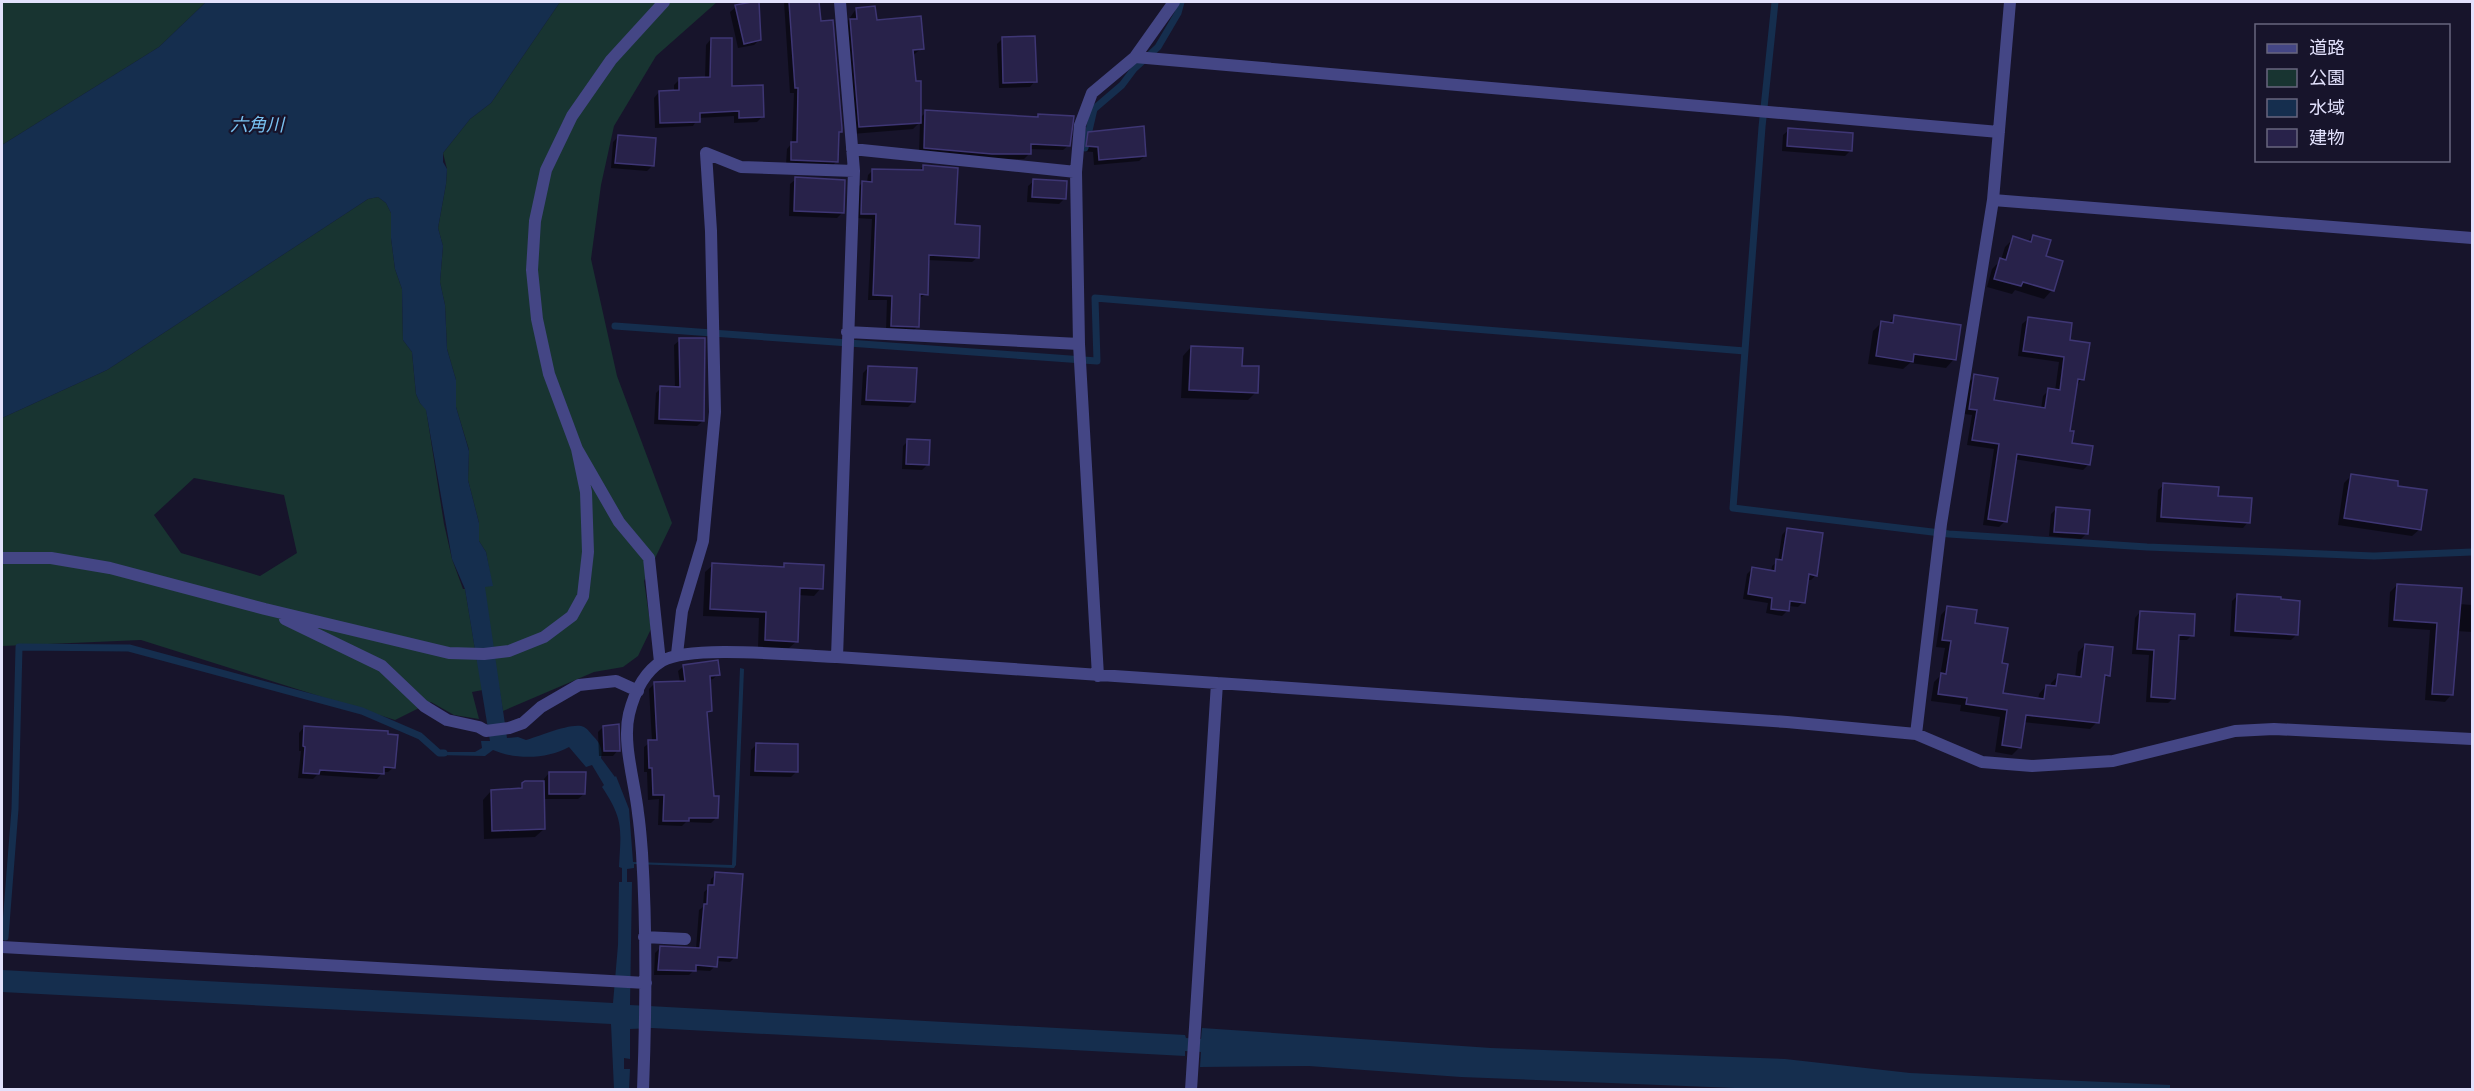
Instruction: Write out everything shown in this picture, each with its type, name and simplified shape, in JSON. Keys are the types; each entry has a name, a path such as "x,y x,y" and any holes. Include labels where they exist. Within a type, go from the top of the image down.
{"street":[{"path":"660,662 648,558 619,522 578,449 549,374 537,319 532,270 535,221 546,170 572,116 611,60 664,2"},
{"path":"837,657 854,171 840,2"},
{"path":"1098,676 1079,347 1076,172 1080,125 1092,93 1137,57 1174,2"},
{"path":"1916,734 1941,526 1993,200 2010,2"},
{"path":"1137,57 1999,132"},
{"path":"852,149 1076,172"},
{"path":"677,654 682,611 703,541 715,412 715,342 706,153 741,167 854,171"},
{"path":"1993,200 2472,238"},
{"path":"847,332 1079,347"},
{"path":"2,558 51,558 110,568 265,609 449,653 484,654 509,651 544,637 572,616 583,596 588,552 586,492 578,449"},
{"path":"265,609 382,666 424,706 447,720 479,727 486,731 509,728 523,723 541,707 579,685 616,681 638,691"},
{"path":"643,1089 646,988 643,874 639,813 628,752 629,715 644,676 660,662 677,654 709,652 837,657 1787,722 1916,734 1982,762 2032,766 2114,761 2235,731 2274,729 2472,739"},
{"path":"1191,1089 1217,683"},
{"path":"644,937 685,939"},
{"path":"2,947 604,981 646,988"}],"green space":[{"path":"2,2 206,2 159,47 2,145"},
{"path":"560,2 717,2 656,56 614,126 601,185 591,259 617,376 672,523 644,581 651,629 638,656 623,667 594,672 503,711 499,687 472,692 479,719 454,715 431,702 395,720 141,640 2,646 2,418 107,370 368,199 378,197 386,203 391,213 395,269 402,289 403,340 412,352 416,394 426,409 444,524 452,559 463,589 465,589 477,661 485,586 492,586 486,552 479,541 479,523 468,480 469,450 456,407 456,380 447,349 445,305 440,282 443,246 438,228 447,169 443,153 470,119 491,103","holes":["194,478 284,495 297,553 260,576 181,553 154,515"]}],"water":[{"name":"六角川","path":"206,2 560,2 491,103 470,119 443,153 443,162 447,169 438,228 443,246 440,282 445,305 447,349 456,380 456,407 469,451 468,480 479,523 479,541 486,552 493,586 485,587 507,738 518,737 526,740 572,726 584,727 599,744 602,752 601,758 616,776 629,809 633,862 732,865 740,668 744,669 736,865 734,868 634,864 634,868 627,869 627,882 632,882 630,1005 1185,1035 1186,1038 1201,1039 1202,1028 1491,1048 1785,1059 1910,1073 2170,1085 2170,1089 1759,1089 1461,1077 1309,1066 1200,1067 1201,1052 1185,1051 1185,1056 652,1028 630,1029 630,1059 624,1058 624,1069 630,1069 629,1089 614,1089 611,1024 2,992 2,970 613,1003 618,945 619,882 622,882 622,868 619,867 620,825 614,808 602,787 604,785 592,765 586,767 569,747 552,754 532,757 493,750 485,756 437,755 437,752 475,752 482,748 481,741 490,741 465,589 452,559 426,410 416,394 412,352 403,340 402,289 395,269 391,213 386,203 378,197 368,199 107,370 2,418 2,145 159,47"}],"building":[{"path":"759,2 761,40 744,44 735,5"},
{"path":"789,2 819,2 821,21 833,20 842,128 842,132 839,132 838,162 791,160 791,142 797,142 798,88 795,88"},
{"path":"875,6 877,20 921,16 924,49 913,50 916,81 921,81 921,123 859,127 850,19 857,19 856,8"},
{"path":"1035,36 1037,82 1003,83 1002,37"},
{"path":"711,38 732,38 732,86 763,85 764,117 739,118 739,111 700,113 700,122 660,123 659,91 679,90 679,78 710,77"},
{"path":"925,110 1038,117 1038,114 1074,116 1070,146 1031,144 1031,154 992,154 924,148"},
{"path":"1144,126 1146,156 1099,160 1098,147 1086,146 1088,132"},
{"path":"1788,128 1853,133 1852,151 1787,146"},
{"path":"618,135 656,138 654,166 615,163"},
{"path":"923,165 958,168 955,224 980,226 979,258 929,255 928,295 920,294 919,327 891,326 892,296 873,295 876,214 861,214 862,181 872,182 872,169 923,170"},
{"path":"795,177 845,180 844,213 794,211"},
{"path":"1033,179 1067,181 1066,199 1032,197"},
{"path":"2033,235 2051,240 2046,256 2063,261 2054,291 2023,282 2021,286 1994,279 2000,258 2006,260 2013,236 2031,242"},
{"path":"1894,315 1961,325 1956,360 1914,354 1913,362 1876,356 1881,321 1893,323"},
{"path":"2028,317 2072,323 2070,340 2090,343 2084,380 2078,379 2070,431 2074,431 2072,443 2093,446 2090,465 2017,454 2007,522 1988,519 1999,444 1972,440 1977,410 1969,409 1974,374 1998,378 1994,400 2045,408 2048,388 2060,390 2064,357 2023,351"},
{"path":"679,338 705,338 704,421 659,419 660,386 680,387"},
{"path":"1191,346 1243,348 1242,366 1259,366 1258,393 1189,390"},
{"path":"868,366 917,368 915,402 866,400"},
{"path":"907,439 930,440 929,465 906,464"},
{"path":"2351,474 2398,481 2398,486 2427,490 2421,530 2344,518"},
{"path":"2163,483 2219,487 2218,496 2252,498 2250,523 2161,517"},
{"path":"2056,507 2090,510 2088,534 2054,532"},
{"path":"1787,528 1823,533 1817,576 1809,574 1805,603 1790,601 1789,611 1771,609 1772,598 1748,594 1752,567 1775,571 1776,559 1782,560"},
{"path":"712,563 784,567 784,563 824,565 823,589 800,588 798,642 765,640 766,612 710,609"},
{"path":"2397,584 2462,588 2453,695 2432,694 2437,623 2394,620"},
{"path":"2237,594 2281,597 2281,599 2300,601 2298,635 2235,631"},
{"path":"1947,606 1977,610 1975,623 2008,628 2002,663 2008,664 2003,693 2044,699 2046,685 2056,686 2058,674 2081,677 2085,644 2113,647 2110,676 2105,675 2099,723 2026,715 2021,748 2002,745 2007,710 1966,704 1967,698 1938,694 1941,673 1946,674 1951,641 1942,640"},
{"path":"2140,611 2195,614 2194,636 2179,635 2175,699 2151,697 2154,650 2137,649"},
{"path":"718,660 720,675 710,676 712,711 707,712 714,796 719,796 718,818 663,821 664,795 653,795 652,768 649,768 648,740 657,740 654,682 685,681 683,665"},
{"path":"619,724 620,751 604,751 603,726"},
{"path":"304,726 388,731 388,734 398,735 395,768 384,767 384,774 320,770 319,774 303,773"},
{"path":"756,743 798,744 798,772 755,771"},
{"path":"549,772 586,772 585,794 549,794"},
{"path":"544,781 545,829 492,831 491,790 522,788 522,783"},
{"path":"715,872 743,874 737,958 718,957 717,967 696,965 696,971 658,970 660,946 700,948 704,904 707,904 708,885 714,885"}],"waterway":[{"path":"1085,148 1094,109 1122,85 1134,69 1158,47 1178,13 1181,2"},
{"path":"1775,2 1762,127 1733,508 1949,534 2147,547 2374,556 2472,552"},
{"path":"615,326 1097,361 1095,298 1745,351"},
{"path":"5,937 15,809 19,647 129,648 362,711 420,736 439,753 444,753"}]}
